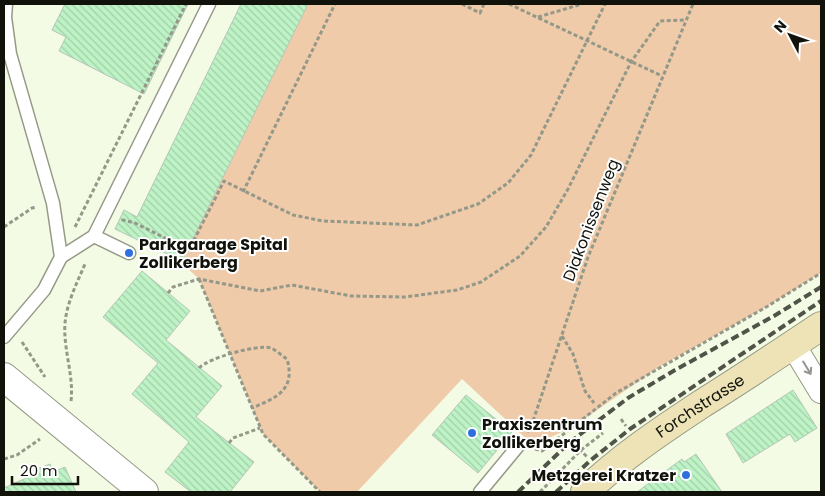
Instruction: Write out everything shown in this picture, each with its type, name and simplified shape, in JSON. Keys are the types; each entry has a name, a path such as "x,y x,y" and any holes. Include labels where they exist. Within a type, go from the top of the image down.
{"main road":[{"name":"Forchstrasse","path":"585,492 597,480 676,421 821,326"}],"street":[{"path":"793,345 821,391"},
{"path":"4,377 63,413 144,492"}],"lane":[{"path":"6,4 5,17 10,54 54,203 61,257"},
{"path":"4,337 44,290 61,257 94,236 209,4"},
{"path":"94,236 129,253"},
{"path":"480,492 518,446"}],"path":[{"path":"61,257 86,202 186,4"},
{"path":"243,192 335,4"},
{"path":"462,4 480,13 484,4"},
{"path":"509,4 662,76"},
{"path":"538,17 582,4"},
{"path":"120,225 123,220 135,224 188,250 224,181 293,215 323,221 417,225 478,204 508,183 531,155 605,4"},
{"name":"Diakonissenweg","path":"518,446 531,427 588,257 693,4"},
{"path":"168,293 173,287 199,279 260,291 292,285 351,296 404,296 457,290 481,282 520,256 546,227 568,189 631,62 660,20 686,20"},
{"path":"4,227 32,208 54,203"},
{"path":"4,459 17,455 44,436 71,400 72,388 65,324 68,304 94,236"},
{"path":"518,446 542,451 616,393 768,306 821,273"},
{"path":"199,279 263,434 320,492"},
{"path":"561,335 573,354 585,391 594,403"},
{"path":"199,368 203,363 230,353 257,348 270,348 287,360 290,374 287,384 280,394 252,408"},
{"path":"621,419 626,426"},
{"path":"229,443 233,438 260,428"},
{"path":"540,492 581,450 603,433"},
{"path":"575,444 587,457"}],"shaded area":[{"path":"308,4 821,4 821,273 768,306 661,366 571,428 533,445 462,379 357,492 320,492 263,434 199,279 182,261"}],"building":[{"path":"65,4 188,4 144,94 59,51 66,37 52,30"},
{"path":"241,4 308,4 182,261 115,229 124,210 137,217"},
{"path":"142,271 190,311 166,340 222,386 196,417 254,462 230,492 191,492 165,472 189,442 132,394 158,363 103,317"},
{"path":"793,390 817,428 795,442 790,434 743,463 726,434"},
{"name":"Praxiszentrum Zollikerberg","path":"466,395 512,432 478,473 432,435"},
{"name":"Metzgerei Kratzer","path":"696,454 722,492 637,492 682,459 684,462"},
{"path":"50,464 53,472 65,467 76,492 4,492 4,488 35,474 34,470"}],"railway":[{"path":"518,492 570,442 628,398 774,316 821,287"},
{"path":"556,492 591,460 630,429 821,301"}],"place":[{"name":"Parkgarage Spital Zollikerberg","path":"129,253"},
{"name":"Praxiszentrum Zollikerberg","path":"472,433"},
{"name":"Metzgerei Kratzer","path":"686,475"}]}
